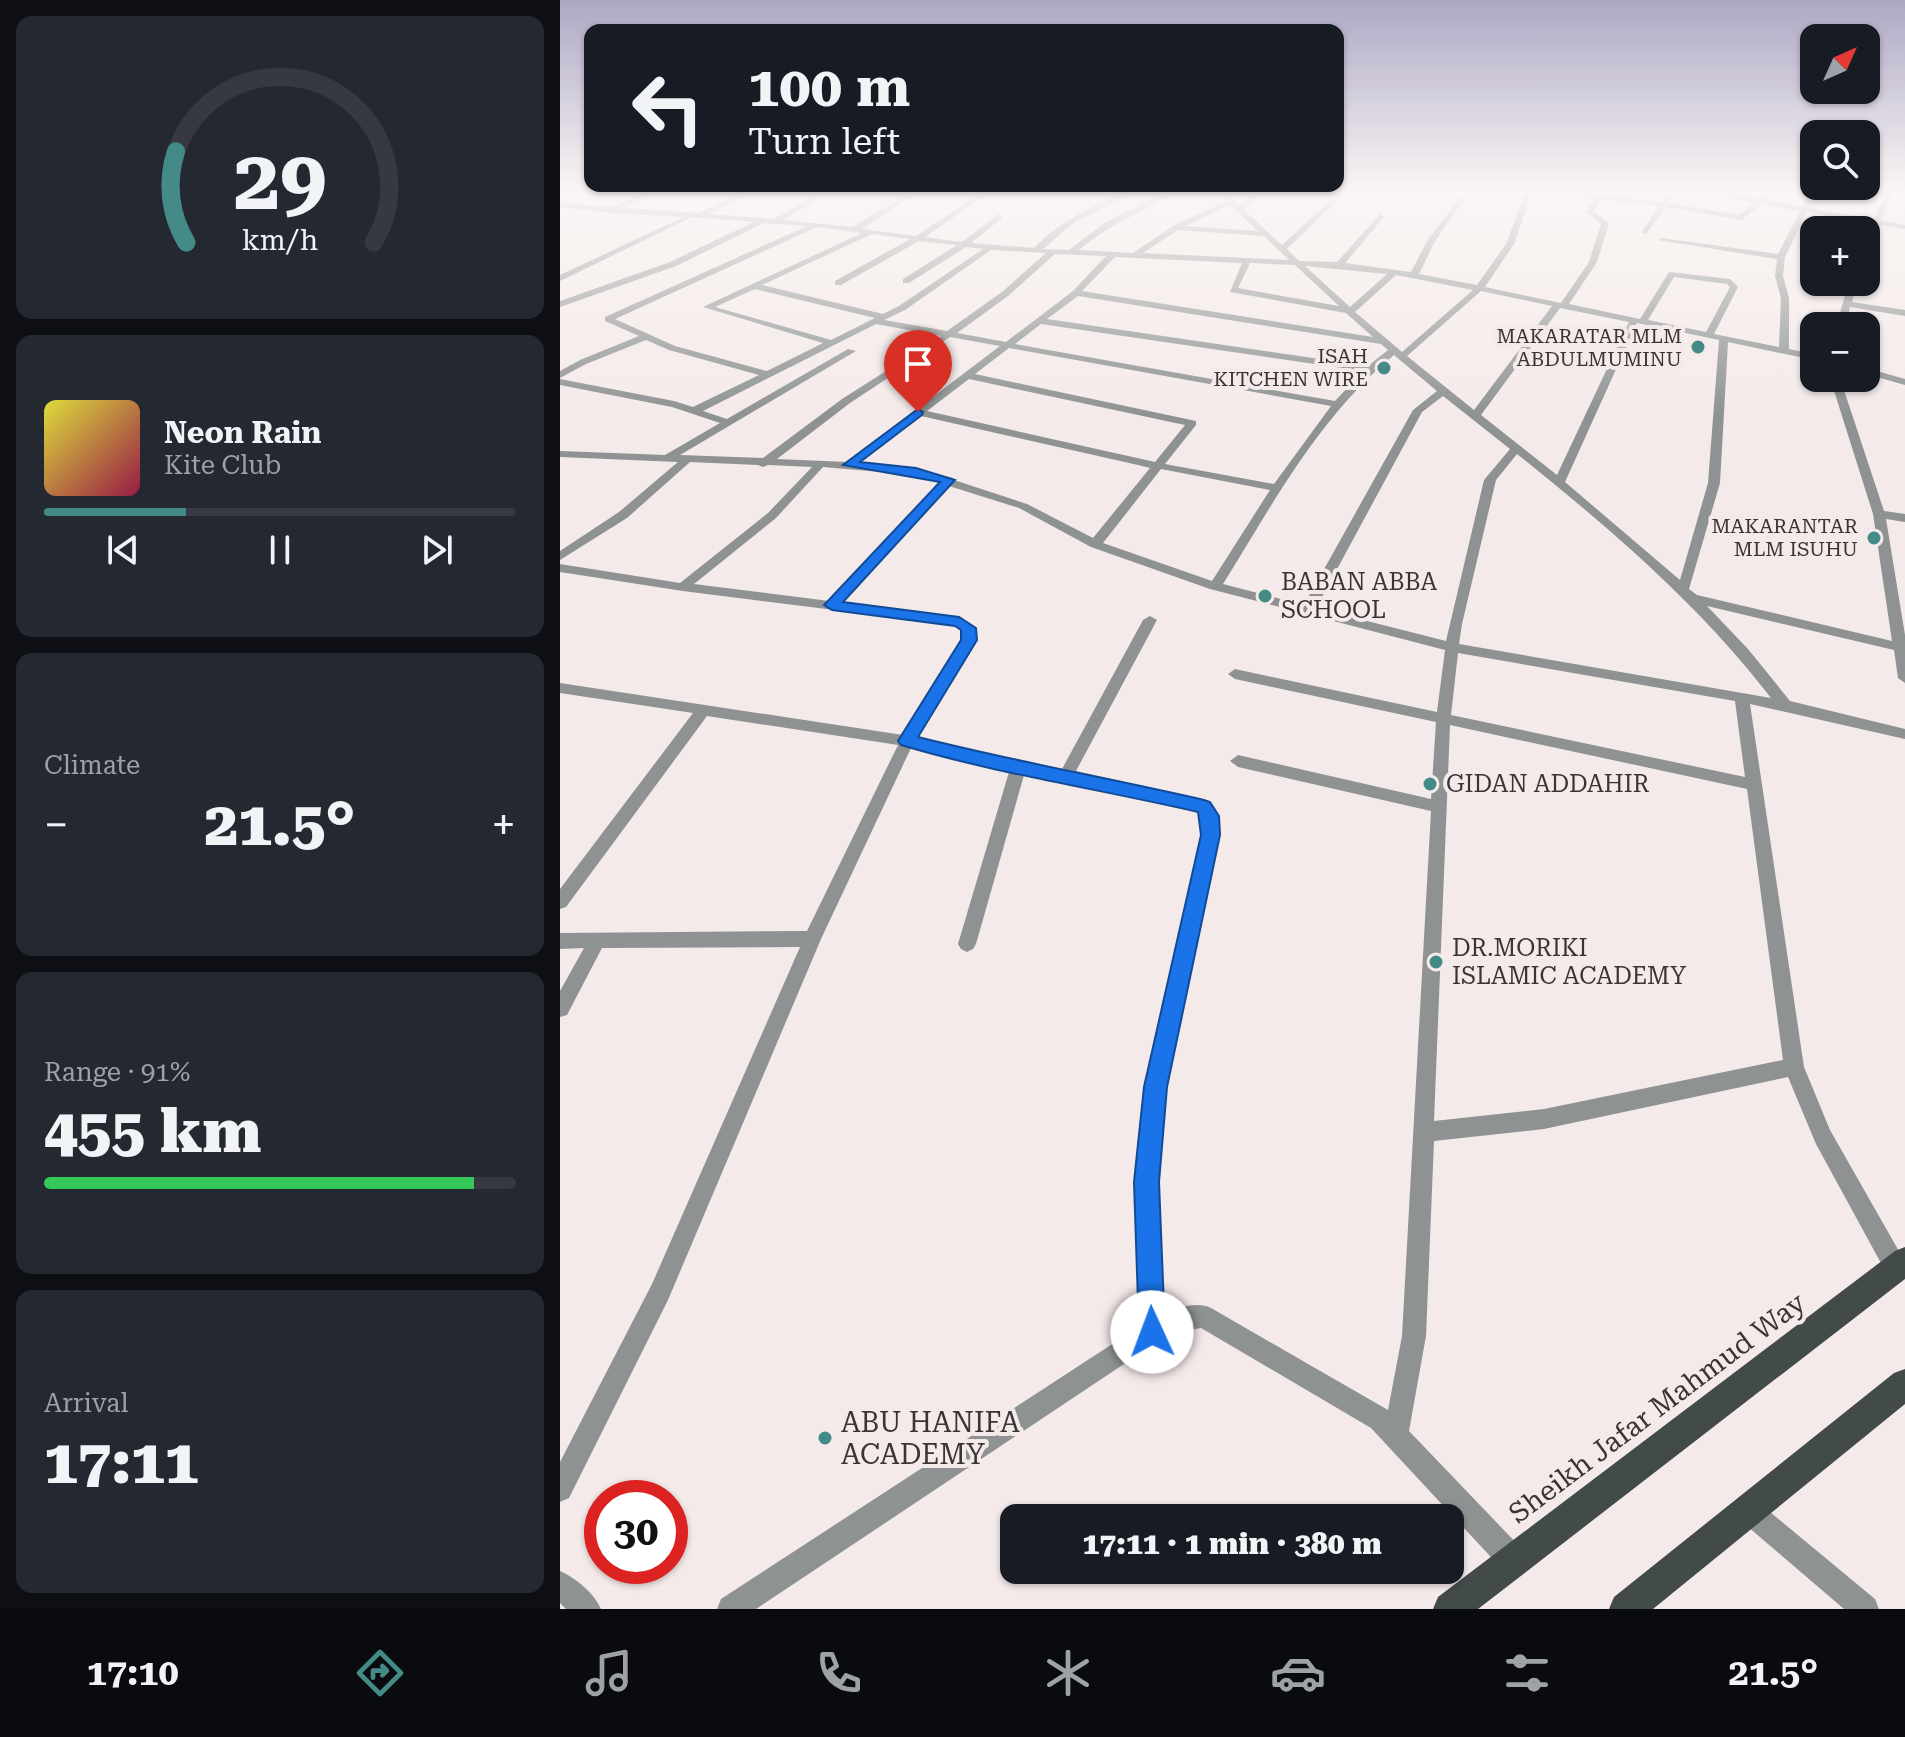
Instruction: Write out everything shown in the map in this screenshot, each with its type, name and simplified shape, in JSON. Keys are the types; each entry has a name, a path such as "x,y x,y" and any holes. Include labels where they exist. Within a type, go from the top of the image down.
{"main road":[{"name":"Sheikh Jafar Mahmud Way","path":"1450,1609 1900,1264"},
{"path":"1626,1609 1905,1384"}],"street":[{"path":"560,304 670,265"},
{"path":"727,265 608,319 643,338 767,374"},
{"path":"800,265 707,307 829,342"},
{"path":"838,283 870,265"},
{"path":"906,281 931,265"},
{"path":"696,410 917,300 965,265"},
{"path":"763,464 847,401 948,336 1039,265"},
{"path":"849,465 1007,348 1076,293 1103,265"},
{"path":"1245,265 1233,290 1351,311"},
{"path":"1300,265 1383,341 1684,587 1743,648 1785,705"},
{"path":"1340,265 1414,275 1800,354"},
{"path":"1414,275 1419,265"},
{"path":"1215,586 1337,404 1368,369 1398,353 1482,290 1497,265"},
{"path":"1475,416 1591,265"},
{"path":"1780,265 1779,276 1785,298 1784,350"},
{"path":"560,278 583,266"},
{"path":"1351,311 1394,272"},
{"path":"1558,485 1639,320 1672,274 1730,282 1734,287 1709,335"},
{"path":"755,286 948,336 1007,348 1337,404"},
{"path":"1076,293 1383,341"},
{"path":"1844,312 1849,296"},
{"path":"1846,304 1905,313"},
{"path":"1040,321 1368,369"},
{"path":"560,375 572,367 643,338"},
{"path":"1684,587 1714,483 1721,429 1724,338"},
{"path":"666,460 851,351"},
{"path":"560,363 572,367"},
{"path":"1880,375 1905,382"},
{"path":"969,376 1189,420 1192,426 1095,544"},
{"path":"560,382 618,391 696,410 729,423"},
{"path":"1308,610 1418,410 1444,390"},
{"path":"1840,392 1879,514 1903,648 1905,678"},
{"path":"918,412 1158,466 1279,488"},
{"path":"1396,1434 1414,1336 1443,720 1452,647 1490,480 1515,449"},
{"path":"560,454 849,465 916,472 1023,506 1095,544 1215,586 1452,647 1785,705 1905,734"},
{"path":"560,556 623,515 685,461"},
{"path":"683,587 800,491 819,465"},
{"path":"832,605 949,480"},
{"path":"1879,514 1905,518"},
{"path":"560,568 683,587 959,621 968,628 969,640 907,741 812,939 660,1292 560,1489"},
{"path":"1889,573 1905,576"},
{"path":"1694,599 1903,648"},
{"path":"1066,775 1150,620"},
{"path":"1235,674 1754,785"},
{"path":"560,688 907,741 1018,769 1066,775 1204,807 1210,816 1211,835 1155,1087 1146,1182 1152,1332"},
{"path":"1742,699 1794,1067 1823,1137 1900,1264"},
{"path":"560,902 704,709"},
{"path":"1238,761 1438,807"},
{"path":"967,944 1018,769"},
{"path":"560,941 812,939"},
{"path":"560,1009 596,943"},
{"path":"1425,1132 1559,1116 1794,1067"},
{"path":"731,1609 1152,1332 1178,1320 1203,1316 1361,1407 1396,1434 1513,1560"},
{"path":"1749,1511 1865,1609"},
{"path":"560,1585 587,1609"}],"place":[{"name":"MAKARATAR MLM ABDULMUMINU","path":"1698,347"},
{"name":"ISAH KITCHEN WIRE","path":"1384,368"},
{"name":"MAKARANTAR MLM ISUHU","path":"1874,538"},
{"name":"BABAN ABBA SCHOOL","path":"1265,596"},
{"name":"GIDAN ADDAHIR","path":"1430,784"},
{"name":"DR.MORIKI ISLAMIC ACADEMY","path":"1436,962"},
{"name":"ABU HANIFA ACADEMY","path":"825,1438"}],"route":[{"path":"918,412 849,465 891,468 949,480 832,605 959,621 968,628 969,640 907,741 1018,769 1066,775 1204,807 1210,816 1211,835 1155,1087 1146,1182 1152,1332"}]}
